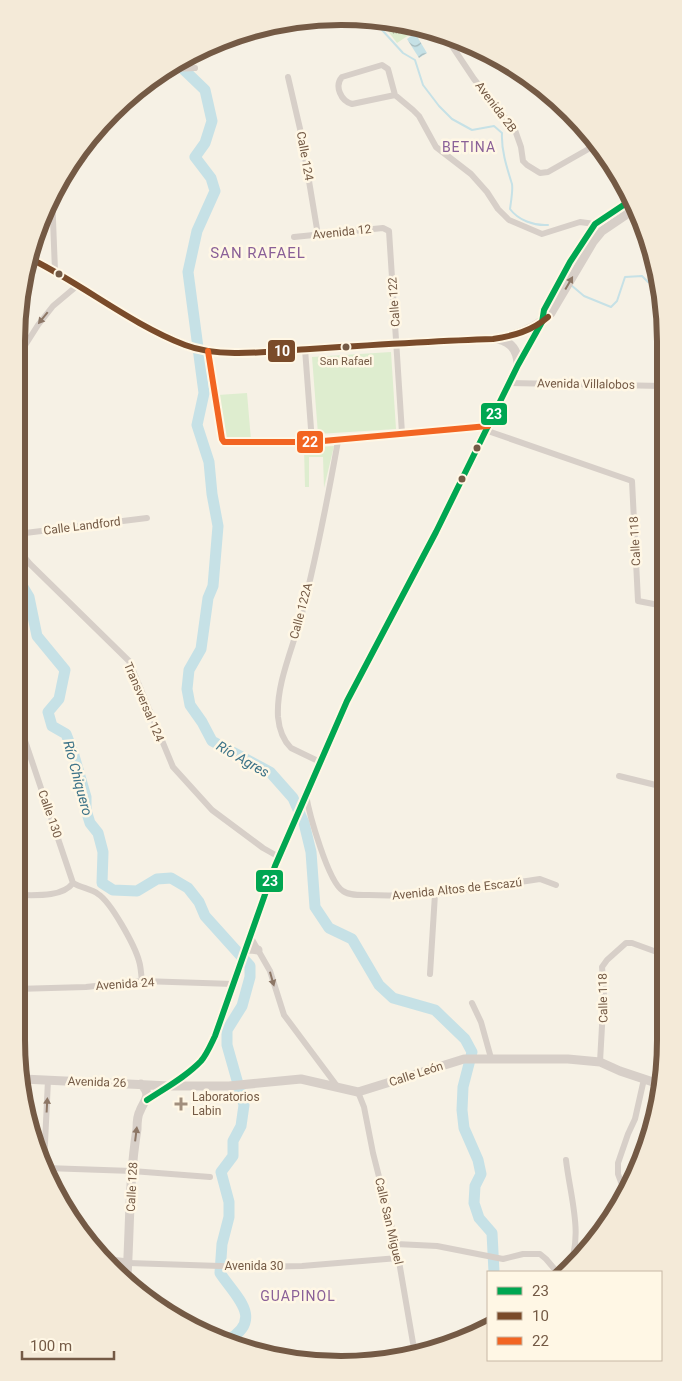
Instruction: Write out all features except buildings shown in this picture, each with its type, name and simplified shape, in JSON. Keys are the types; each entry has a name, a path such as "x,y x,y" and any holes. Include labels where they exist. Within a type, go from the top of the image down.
{"main road":[{"path":"518,334 544,310 580,244 595,224 625,204"},
{"path":"35,261 55,271 140,324 187,346 205,350 235,352 493,339 518,334 542,322 551,314 593,242 602,231 629,212"},
{"path":"146,1100 186,1074 202,1060 208,1050 279,857 347,701 436,532 518,365 542,322 544,310"},
{"path":"493,339 509,343 515,349 518,365"},
{"path":"244,951 258,950"},
{"name":"Calle León","path":"358,1092 464,1059 491,1058 568,1059 600,1062 654,1082"},
{"path":"186,1074 188,1086"},
{"name":"Avenida 26","path":"28,1079 170,1086"},
{"path":"170,1086 248,1085 301,1079 358,1092"},
{"path":"141,1084 147,1091 146,1100"},
{"name":"Calle 128","path":"127,1272 132,1171 139,1112 146,1100"},
{"name":"Avenida 30","path":"117,1262 128,1263"}],"street":[{"name":"Avenida 2B","path":"451,45 474,79 515,130 523,160 530,168 540,173 548,172 591,148"},
{"path":"395,95 352,104 343,98 338,86 339,80 342,77 382,65 388,69 395,95 419,116 436,147 479,181 509,220 542,234 580,222 595,224"},
{"path":"180,69 195,68"},
{"name":"Calle 124","path":"288,77 301,133 318,235"},
{"path":"53,212 55,271"},
{"name":"Avenida 12","path":"294,237 383,228 389,231"},
{"name":"Calle 122","path":"389,231 402,433"},
{"path":"25,345 53,306 78,285"},
{"path":"305,349 312,442"},
{"path":"205,350 222,440 224,442 338,441 402,433 487,428"},
{"name":"Avenida Villalobos","path":"509,383 657,386"},
{"name":"Calle 118","path":"487,428 632,481 638,601 657,605"},
{"name":"Calle 122A","path":"320,762 287,745 280,730 278,717 286,665 303,611 338,441"},
{"name":"Calle Landford","path":"25,535 147,518"},
{"name":"Transversal 124","path":"25,558 129,661 173,767 212,810 263,848 279,857"},
{"name":"Calle 130","path":"25,743 73,884"},
{"path":"619,776 657,785"},
{"name":"Avenida Altos de Escazú","path":"304,798 330,871 335,882 343,891 353,894 394,896 435,894 540,879 556,885"},
{"path":"25,895 64,891 73,884 98,893 108,902 120,922 139,960 142,980"},
{"path":"430,974 435,894"},
{"path":"250,936 270,971 284,1015 337,1086"},
{"name":"Calle 118","path":"600,1062 604,990 602,967 612,954 626,943 632,943 657,952"},
{"name":"Avenida 24","path":"25,989 71,988 142,980 233,984"},
{"path":"472,1004 481,1022 491,1058"},
{"path":"622,1184 618,1174 618,1163 635,1119 644,1079"},
{"path":"45,1149 48,1080"},
{"name":"Calle San Miguel","path":"358,1092 364,1107 373,1153 396,1244 414,1347"},
{"path":"566,1160 576,1218 572,1255"},
{"path":"52,1168 132,1171 210,1177"},
{"path":"396,1244 437,1246 504,1259 523,1254 540,1254 556,1271"},
{"name":"Avenida 30","path":"128,1263 229,1267 302,1266 398,1258"}],"green space":[{"path":"386,29 412,33 397,43"},
{"path":"391,352 396,429 318,434 312,357"},
{"path":"247,393 251,440 224,440 218,395"},
{"path":"334,446 324,488 323,457 309,457 309,487 305,487 304,448"}],"water":[{"path":"416,34 427,53 419,58 407,39"}],"waterway":[{"path":"380,28 403,53 415,60 423,85 452,119 472,130 494,126 502,133 503,152 512,184 510,209 527,222 548,225"},
{"name":"Río Agres","path":"182,68 205,90 212,121 205,143 195,157 211,178 215,191 197,231 188,272 204,393 197,425 209,462 218,526 213,586 208,598 201,649 189,670 187,689 190,705 212,741 270,772 293,798 304,823 311,852 315,907 329,928 352,939 379,985 393,998 435,1010 465,1039 472,1052 463,1087 462,1110 464,1128 478,1160 481,1174 475,1186 474,1203 479,1218 492,1233 494,1271"},
{"path":"571,285 584,296 611,307 617,301 625,277 642,276 652,283"},
{"name":"Río Chiquero","path":"25,590 29,597 37,636 65,670 59,699 48,712 52,726 66,734 73,752 86,797 86,810 90,823 98,833 103,852 102,883 113,890 137,891 157,879 171,878 188,888 199,902 205,916 250,966 250,977 242,1006 227,1030 227,1045 244,1105 241,1126 233,1141 233,1156 221,1172 229,1202 229,1217 222,1244 220,1273 244,1307 246,1316 239,1332 233,1337"}],"transit line":[{"name":"23","path":"147,1100 189,1072 201,1061 207,1052 215,1036 275,866 347,701 436,532 518,365 542,322 544,310 570,262 595,224 625,204"},
{"name":"10","path":"35,261 146,327 185,345 215,352 264,352 493,339 522,332 548,317"},
{"name":"22","path":"208,351 224,442 312,442 488,426"}],"place":[{"name":"San Rafael","path":"346,347"},
{"name":"Laboratorios Labin","path":"181,1104"}],"district":[{"name":"BETINA","path":"469,147"},
{"name":"SAN RAFAEL","path":"258,253"},
{"name":"GUAPINOL","path":"298,1296"}]}
